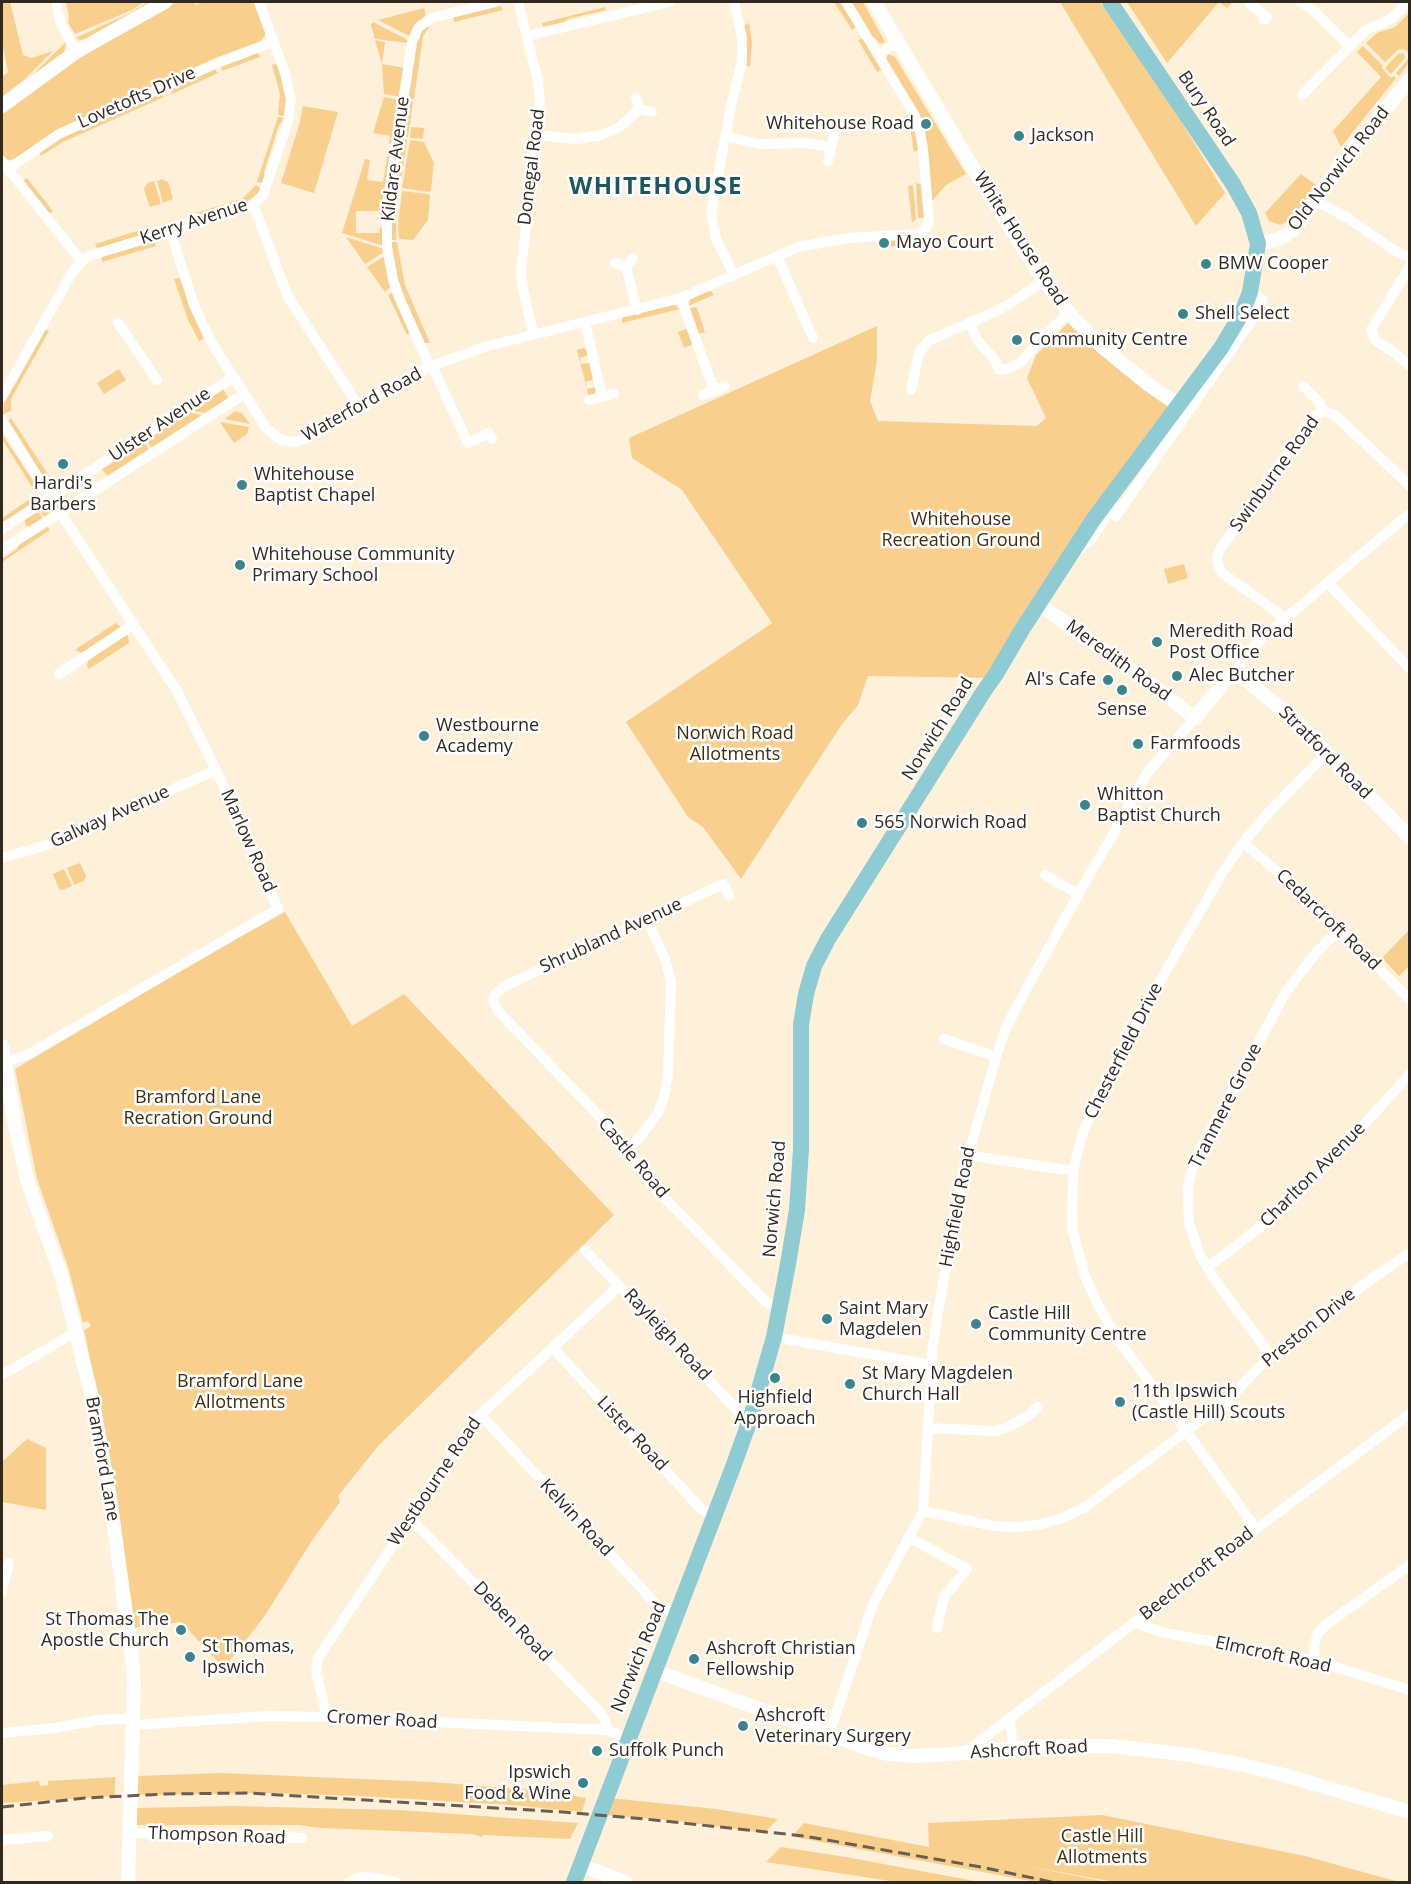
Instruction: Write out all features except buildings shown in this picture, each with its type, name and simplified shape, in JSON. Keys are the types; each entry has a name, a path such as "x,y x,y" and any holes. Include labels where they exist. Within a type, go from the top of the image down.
{"main road":[{"name":"Bury Road","path":"1110,2 1233,184 1249,213 1258,244"},
{"name":"Norwich Road","path":"574,1882 715,1517 751,1417 774,1337 798,1201 801,1149 801,1025 812,972 834,930 996,674 1014,641 1119,487 1225,341 1242,313 1250,292 1258,244"}],"street":[{"path":"56,2 60,21 76,52"},
{"path":"2,106 76,52 165,2"},
{"name":"Kerry Avenue","path":"81,261 92,255 253,204 263,195 290,112 289,89 259,2"},
{"name":"Kildare Avenue","path":"431,367 399,297 387,248 387,205 412,43 418,28 431,18 496,2"},
{"name":"Donegal Road","path":"518,2 540,92 521,271 533,333"},
{"path":"527,36 669,2"},
{"path":"734,2 741,31 742,54 711,212 716,239 734,275"},
{"path":"846,2 878,54 899,42"},
{"name":"White House Road","path":"874,2 994,203 1044,280 1069,313 1101,346 1178,405"},
{"path":"1252,2 1250,4 1267,17 1264,20"},
{"path":"1301,2 1314,11 1350,47"},
{"path":"1302,95 1371,26 1391,20 1408,2"},
{"name":"Lovetofts Drive","path":"5,165 59,134 217,63 273,42"},
{"name":"Waterford Road","path":"170,231 198,315 211,342 243,393 274,436 288,441 302,441 358,405 431,367 484,347 681,298 809,244 849,238 916,235 924,231 929,221 920,131 914,114 878,54"},
{"name":"Old Norwich Road","path":"1258,244 1280,239 1289,234 1410,79"},
{"path":"636,98 640,109"},
{"path":"537,135 577,139 601,135 618,128 640,109"},
{"path":"640,109 652,112"},
{"path":"828,160 834,134"},
{"path":"725,136 759,144 805,143 831,147"},
{"path":"2,397 73,271 81,261 5,165"},
{"path":"1314,200 1348,219 1384,245 1410,258"},
{"path":"253,204 288,297 358,405"},
{"path":"777,256 813,338"},
{"path":"615,263 629,262 636,309"},
{"path":"1410,266 1371,330 1376,341 1410,366"},
{"path":"911,390 922,346 939,334 1009,305 1044,280"},
{"name":"Norwich Road","path":"1102,513 1116,516 1257,313 1262,300 1250,292"},
{"path":"681,298 709,393 725,386"},
{"path":"969,322 977,340 995,360 999,370 1020,363 1069,313"},
{"path":"585,322 608,395 589,400"},
{"path":"118,323 157,380"},
{"name":"Waterford Road","path":"431,367 468,443 489,433 492,440"},
{"name":"Ulster Avenue","path":"2,530 233,376"},
{"path":"1303,386 1319,402 1322,411"},
{"name":"Ulster Avenue","path":"2,550 243,393"},
{"name":"Swinburne Road","path":"1284,620 1222,573 1217,556 1312,418 1322,411 1335,416 1410,486"},
{"path":"2,420 50,497"},
{"path":"87,473 97,488"},
{"name":"Marlow Road","path":"4,1062 29,1054 278,909 216,770 178,693 60,512"},
{"path":"1195,718 1225,681 1236,672 1243,658 1284,620 1410,513"},
{"path":"15,521 24,535"},
{"path":"1328,583 1410,669"},
{"name":"Meredith Road","path":"1039,604 1195,718"},
{"path":"59,674 134,624"},
{"name":"Stratford Road","path":"1236,672 1278,705 1410,838"},
{"name":"Highfield Road","path":"829,1734 873,1604 922,1511 937,1318 967,1155 1005,1030 1078,894 1147,773 1195,718"},
{"name":"Chesterfield Drive","path":"1256,1529 1116,1337 1091,1291 1072,1228 1073,1171 1089,1116 1109,1074 1210,894 1243,843 1281,799 1327,753"},
{"name":"Galway Avenue","path":"2,858 44,846 216,770"},
{"name":"Cedarcroft Road","path":"1243,843 1304,893 1410,1000"},
{"path":"1045,874 1078,894"},
{"name":"Shrubland Avenue","path":"493,1000 496,993 503,987 723,884 729,895"},
{"path":"629,1148 658,1113 668,1076 671,982 665,959 647,920"},
{"name":"Tranmere Grove","path":"1271,1356 1207,1268 1195,1245 1188,1211 1188,1186 1195,1159 1286,992 1315,954 1340,929"},
{"name":"Castle Road","path":"493,1000 503,1016 629,1148 651,1184 766,1302 780,1306"},
{"path":"944,1039 996,1057"},
{"name":"Bramford Lane","path":"2,1046 27,1180 62,1278 92,1397 114,1521 132,1657 134,1722 128,1882"},
{"name":"Charlton Avenue","path":"1207,1268 1293,1201 1410,1074"},
{"path":"967,1155 1073,1171"},
{"name":"Rayleigh Road","path":"585,1250 739,1412 751,1417"},
{"name":"Preston Drive","path":"922,1511 994,1526 1014,1527 1038,1525 1063,1518 1085,1507 1236,1393 1271,1356 1410,1253"},
{"name":"Westbourne Road","path":"327,1717 316,1672 318,1658 480,1414 620,1286"},
{"path":"2,1374 76,1332"},
{"path":"774,1337 932,1365"},
{"name":"Lister Road","path":"552,1347 700,1509 715,1517"},
{"path":"927,1428 995,1431 1021,1420 1038,1407"},
{"name":"Kelvin Road","path":"480,1414 657,1605 677,1615"},
{"name":"Beechcroft Road","path":"965,1753 1256,1529 1410,1414"},
{"name":"Deben Road","path":"410,1518 598,1710 606,1722 606,1730"},
{"path":"908,1537 967,1569 944,1597 938,1628"},
{"path":"2,1591 9,1563"},
{"path":"1315,1661 1314,1646 1318,1633 1328,1623 1410,1565"},
{"name":"Elmcroft Road","path":"1136,1623 1161,1632 1315,1661 1410,1690"},
{"name":"Ashcroft Road","path":"656,1671 888,1754 914,1756 1013,1748 1112,1746 1198,1756 1284,1775 1410,1812"},
{"name":"Cromer Road","path":"2,1733 55,1728 98,1720 134,1722 268,1716 606,1730 628,1738"},
{"path":"1010,1720 1013,1748"},
{"name":"Thompson Road","path":"131,1833 302,1838"},
{"path":"2,1840 48,1836"},
{"path":"580,1865 626,1882"},
{"path":"349,1882 368,1876 396,1882"}],"green space":[{"path":"2,2 10,2 23,55 31,58 53,51 25,79 2,97 2,77 8,72 2,42"},
{"path":"66,2 144,2 132,10 75,34 68,23"},
{"path":"148,2 155,2 87,39 75,38 130,13"},
{"path":"177,2 193,2 196,5 200,2 255,2 266,33 259,43 17,159 8,160 2,156 2,113 80,56 131,24"},
{"path":"834,2 842,2 857,26 854,29 852,30"},
{"path":"850,2 863,2 885,42 880,44 875,38 872,39"},
{"path":"1060,2 1100,2 1153,76 1225,193 1196,226"},
{"path":"1127,2 1219,2 1167,63"},
{"path":"1219,2 1233,2 1227,8"},
{"path":"499,4 503,10 454,22 453,15"},
{"path":"605,7 606,10 568,19 561,25 544,29 542,23"},
{"path":"424,8 426,17 411,35 378,20"},
{"path":"1409,13 1409,54 1403,49 1398,50 1385,62 1366,43 1377,33 1395,27"},
{"path":"373,22 406,39 409,43 375,39 371,25"},
{"path":"428,23 429,28 423,36 414,99 407,98 417,38"},
{"path":"749,23 752,43 750,67 744,64 743,26"},
{"path":"864,38 883,69 877,72 858,40"},
{"path":"375,40 385,42 382,64 405,68 401,97 384,94 382,65"},
{"path":"66,43 64,54 24,83 64,44"},
{"path":"1363,46 1383,66 1382,68 1391,78 1394,76 1396,78 1341,147 1333,131 1381,77 1357,52"},
{"path":"257,51 260,57 222,71 221,64"},
{"path":"1399,53 1404,54 1405,58 1391,74 1385,68"},
{"path":"888,54 895,57 966,174 946,185 933,200 930,200 924,122 921,122 886,59"},
{"path":"1409,54 1409,63 1399,76 1396,73 1408,59"},
{"path":"276,64 287,94 285,116 278,115 280,94 272,65"},
{"path":"214,68 218,73 172,94 171,87"},
{"path":"160,92 164,97 63,142 41,156 39,150 43,146"},
{"path":"384,97 400,100 394,142 389,144 390,136 373,133"},
{"path":"406,100 413,102 408,137 401,136"},
{"path":"303,106 338,112 314,193 281,183"},
{"path":"910,114 920,149 914,152 911,133 904,117"},
{"path":"278,117 285,118 279,125 264,172 265,180 262,183 257,182"},
{"path":"411,127 424,128 423,139 410,138"},
{"path":"401,139 407,140 400,188 393,187"},
{"path":"410,140 424,142 434,163 429,192 402,188"},
{"path":"388,153 392,156 384,215 380,217 379,211 356,211 356,233 379,233 380,227 383,229 384,246 342,233 365,159 370,160 367,180 383,182"},
{"path":"1301,174 1316,185 1290,221 1280,225 1269,221 1265,213"},
{"path":"27,178 53,211 47,215 22,182"},
{"path":"162,179 168,182 173,199 163,203 157,181"},
{"path":"154,181 161,204 150,207 144,189 147,183"},
{"path":"916,183 923,185 925,216 923,218 918,218"},
{"path":"256,185 262,189 255,199 228,209 230,202 242,199"},
{"path":"913,185 916,219 912,223 908,186"},
{"path":"393,190 399,191 396,240 391,240 390,218"},
{"path":"402,191 430,196 428,220 413,240 399,239 398,223"},
{"path":"225,204 220,212 200,218 196,213"},
{"path":"150,227 151,232 98,250 95,244"},
{"path":"346,237 384,249 384,252 365,264"},
{"path":"944,238 942,246 920,249 916,245 880,247 882,240 917,239 930,245"},
{"path":"154,241 156,246 102,262 102,255"},
{"path":"391,242 397,242 405,285 430,343 423,343 400,293"},
{"path":"383,257 392,286 385,292 367,267"},
{"path":"182,278 204,338 199,341 188,320 174,279"},
{"path":"710,290 714,295 688,306 691,298"},
{"path":"394,294 410,332 407,335 388,295"},
{"path":"673,304 680,309 622,323 622,316"},
{"path":"697,308 705,332 699,334 689,309"},
{"path":"1069,322 1178,405 993,678 868,676 858,705 842,724 741,879 703,827 688,817 626,722 772,623 682,490 632,458 629,438 877,326 877,360 870,401 878,421 1037,426 1046,418 1027,378 1036,355"},
{"path":"44,329 49,331 11,399 11,411 3,414 5,398"},
{"path":"686,329 693,344 684,348 678,332"},
{"path":"586,349 588,355 580,358 581,364 590,363 594,379 586,382 587,389 596,387 595,394 589,397 577,350"},
{"path":"119,369 126,380 104,394 97,383"},
{"path":"223,389 228,398 205,413 188,410"},
{"path":"235,411 242,413 250,424 225,419"},
{"path":"185,412 202,415 152,448 145,439"},
{"path":"11,418 49,476 45,479 6,422"},
{"path":"220,422 249,427 247,434 234,443"},
{"path":"2,434 32,479 37,482 32,487 2,439"},
{"path":"143,440 149,450 108,477 101,468"},
{"path":"61,495 67,504 45,518 39,509"},
{"path":"30,499 34,505 2,522 2,518"},
{"path":"37,510 43,519 30,527 26,526 24,519"},
{"path":"46,525 50,530 2,562 2,559 17,549 20,542"},
{"path":"1184,564 1188,578 1168,584 1164,569"},
{"path":"116,623 121,627 83,653 77,651 76,649"},
{"path":"125,634 128,636 129,643 89,669 88,660"},
{"path":"80,863 86,876 84,881 74,885 67,868"},
{"path":"64,869 72,886 62,890 59,889 53,874"},
{"name":"Bramford Lane Allotments","path":"285,912 352,1026 404,994 614,1215 378,1446 338,1496 340,1502 313,1539 264,1617 224,1668 181,1622 133,1628 99,1402 84,1330 91,1326 88,1321 83,1323 68,1267 37,1179 15,1069 204,957"},
{"path":"1409,930 1409,966 1399,976 1382,958"},
{"path":"27,1439 46,1448 46,1510 2,1502 2,1462"},
{"path":"221,1773 432,1782 545,1791 586,1798 582,1812 511,1805 359,1796 269,1793 137,1795 137,1776"},
{"path":"115,1777 115,1796 2,1803 2,1785 39,1781 40,1786 48,1785 48,1781"},
{"path":"610,1798 716,1809 778,1819 764,1833 679,1821 604,1815"},
{"path":"232,1806 400,1810 578,1823 570,1839 483,1835 482,1837 471,1834 320,1828 299,1825 136,1825 136,1808"},
{"name":"Castle Hill Allotments","path":"1102,1815 1305,1856 1399,1882 1114,1882 1021,1865 1107,1882 1036,1882 794,1837 804,1823 929,1847 928,1823"},
{"path":"781,1847 980,1882 897,1882 766,1862"}],"railway":[{"path":"2,1807 85,1798 248,1793 563,1812 804,1836 1052,1882"}],"place":[{"name":"Whitehouse Road","path":"926,124"},
{"name":"Jackson","path":"1019,136"},
{"name":"Mayo Court","path":"884,243"},
{"name":"BMW Cooper","path":"1206,264"},
{"name":"Shell Select","path":"1183,314"},
{"name":"Community Centre","path":"1017,340"},
{"name":"Hardi's Barbers","path":"63,464"},
{"name":"Whitehouse Baptist Chapel","path":"242,485"},
{"name":"Whitehouse Community Primary School","path":"240,565"},
{"name":"Meredith Road Post Office","path":"1157,642"},
{"name":"Alec Butcher","path":"1177,676"},
{"name":"Al's Cafe","path":"1108,680"},
{"name":"Sense","path":"1122,690"},
{"name":"Westbourne Academy","path":"424,736"},
{"name":"Farmfoods","path":"1138,744"},
{"name":"Whitton Baptist Church","path":"1085,805"},
{"name":"565 Norwich Road","path":"862,823"},
{"name":"Saint Mary Magdelen","path":"827,1319"},
{"name":"Castle Hill Community Centre","path":"976,1324"},
{"name":"Highfield Approach","path":"775,1378"},
{"name":"St Mary Magdelen Church Hall","path":"850,1384"},
{"name":"11th Ipswich (Castle Hill) Scouts","path":"1120,1402"},
{"name":"St Thomas The Apostle Church","path":"181,1630"},
{"name":"St Thomas, Ipswich","path":"190,1657"},
{"name":"Ashcroft Christian Fellowship","path":"694,1659"},
{"name":"Ashcroft Veterinary Surgery","path":"743,1726"},
{"name":"Suffolk Punch","path":"597,1751"},
{"name":"Ipswich Food & Wine","path":"583,1783"}],"district":[{"name":"WHITEHOUSE","path":"656,187"}],"park label":[{"name":"Whitehouse Recreation Ground","path":"961,530"},
{"name":"Norwich Road Allotments","path":"735,744"},
{"name":"Bramford Lane Recration Ground","path":"198,1108"}]}
